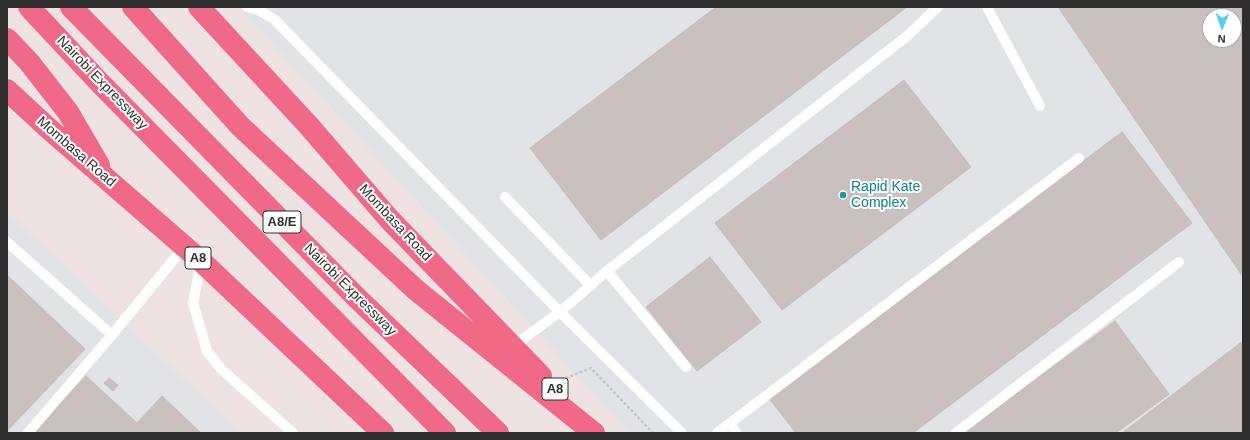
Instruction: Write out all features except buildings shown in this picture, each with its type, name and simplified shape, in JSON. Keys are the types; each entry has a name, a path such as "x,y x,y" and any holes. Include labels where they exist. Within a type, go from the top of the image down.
{"highway":[{"name":"Nairobi Expressway","path":"29,7 112,94 445,433"},
{"name":"Nairobi Expressway","path":"71,7 357,298 498,433"},
{"path":"133,7 240,126 416,290 595,433"},
{"name":"Mombasa Road","path":"200,7 308,126 390,220 513,346 595,433"},
{"path":"7,40 29,62 68,112 107,180"},
{"name":"Mombasa Road","path":"7,90 48,128 201,262 382,433"}],"lane":[{"path":"247,7 258,10 274,19 560,312 682,433"},
{"path":"513,346 560,312 607,271 907,36 938,7"},
{"path":"987,7 1040,106"},
{"path":"717,433 1079,158"},
{"path":"505,197 591,286"},
{"path":"7,242 112,335"},
{"path":"28,433 112,335 184,247"},
{"path":"201,262 193,303 206,351 221,370 293,433"},
{"path":"956,433 1179,262"},
{"path":"607,271 686,367"},
{"path":"729,424 737,433"}],"path":[{"path":"550,385 591,368 653,433"}],"shaded area":[{"path":"239,7 1243,7 1243,433 630,433"},
{"path":"7,212 240,433 7,433"}],"place":[{"name":"Rapid Kate Complex","path":"843,195"}]}
